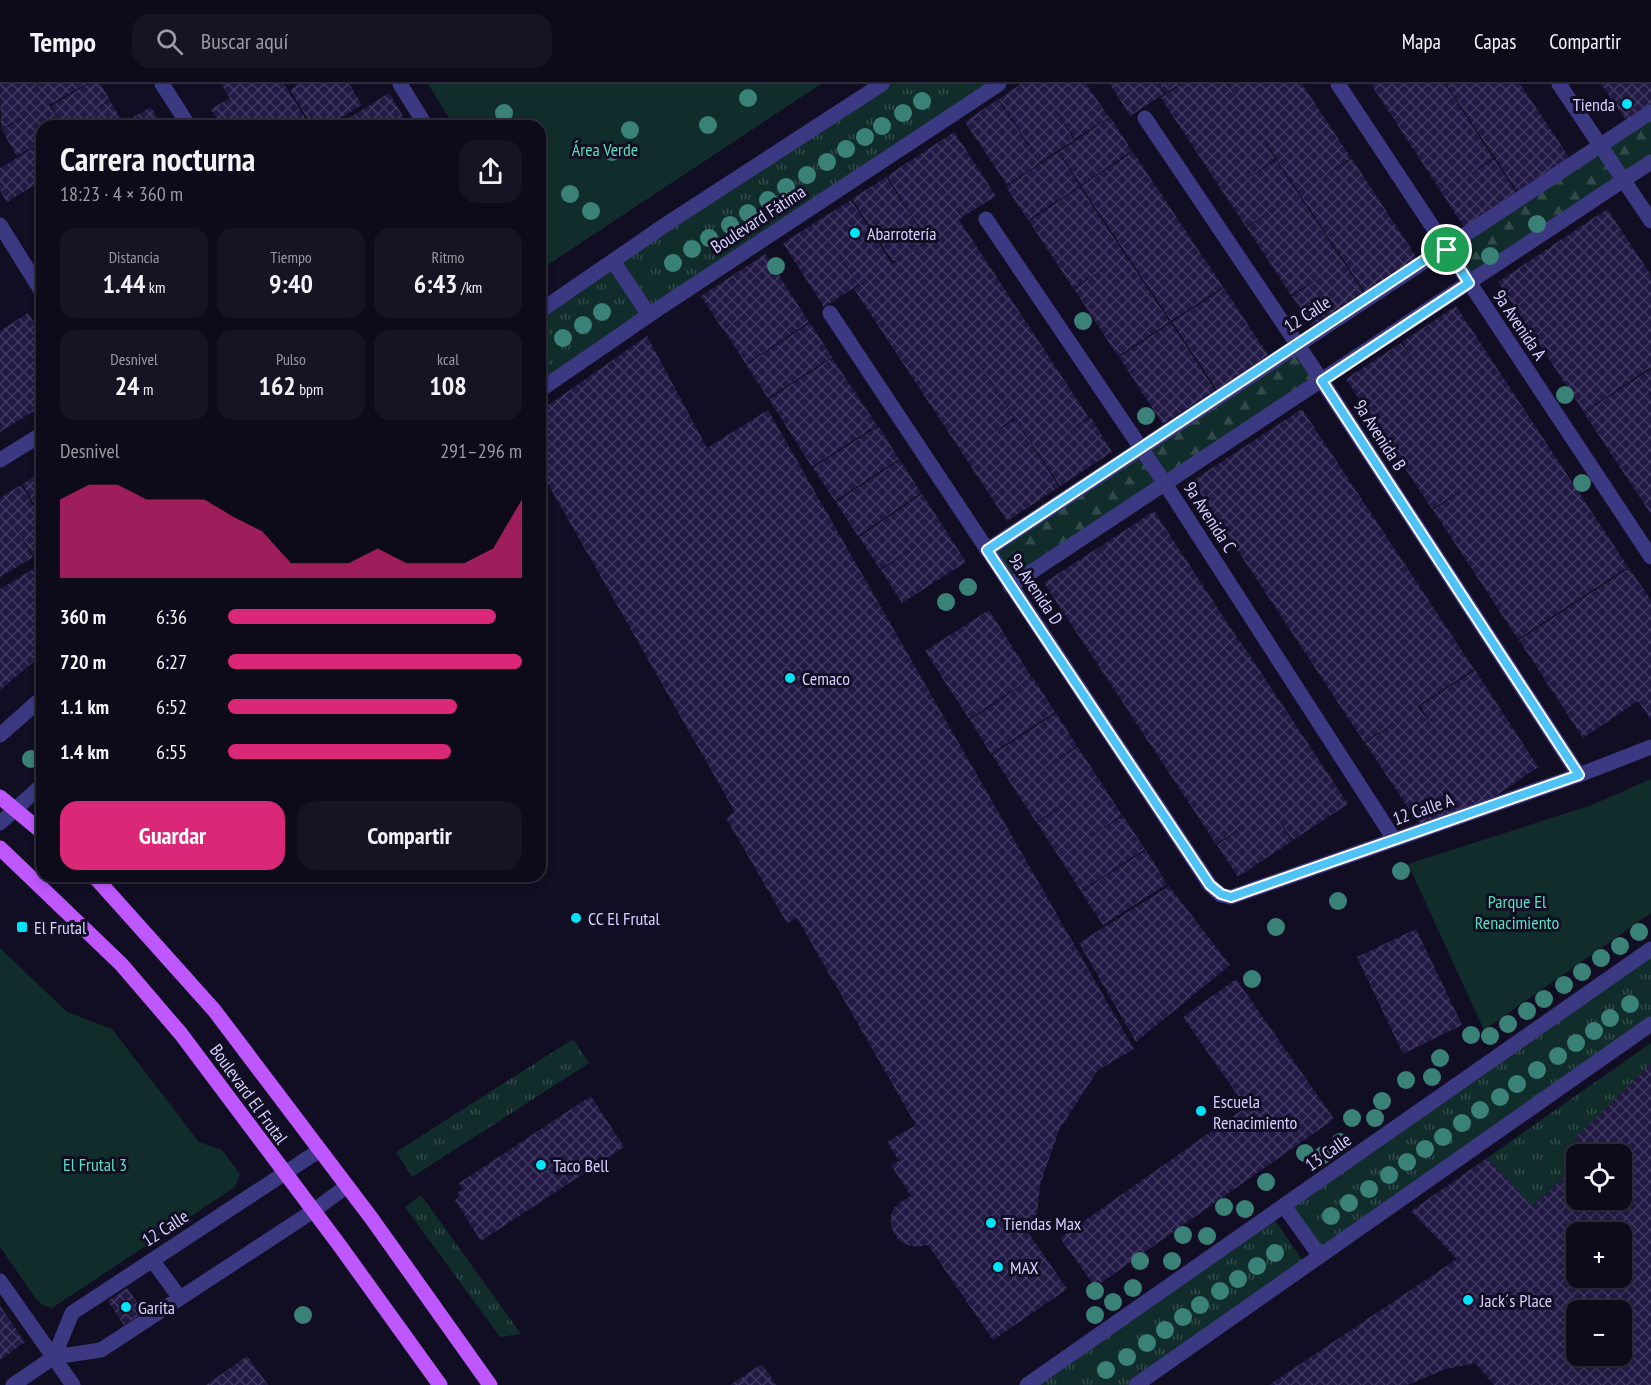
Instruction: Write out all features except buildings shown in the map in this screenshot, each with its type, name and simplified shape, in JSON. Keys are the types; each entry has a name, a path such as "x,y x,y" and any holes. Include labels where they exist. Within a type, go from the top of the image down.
{"main road":[{"path":"0,797 36,827"},
{"name":"Boulevard El Frutal","path":"0,848 121,964 181,1034 340,1246 440,1385"},
{"name":"Boulevard El Frutal","path":"99,882 214,1010 347,1186 490,1385"}],"street":[{"path":"162,84 185,120"},
{"path":"400,84 422,120"},
{"path":"546,307 882,84"},
{"name":"Boulevard Fátima","path":"546,386 649,315 999,84"},
{"name":"9a Avenida A","path":"1338,84 1651,557"},
{"path":"1559,84 1651,221"},
{"name":"12 Calle","path":"987,551 1651,112"},
{"name":"9a Avenida B","path":"1145,118 1579,775"},
{"path":"1010,585 1651,162"},
{"name":"9a Avenida C","path":"986,219 1165,483 1394,839"},
{"path":"0,225 36,282"},
{"path":"613,261 649,315"},
{"name":"9a Avenida D","path":"830,313 1210,885"},
{"path":"0,460 36,438"},
{"path":"0,735 36,703"},
{"name":"12 Calle A","path":"1210,885 1221,894 1231,897 1579,775 1651,747"},
{"path":"0,823 36,790"},
{"name":"13 Calle","path":"1027,1385 1651,950"},
{"path":"1136,1385 1651,1024"},
{"name":"12 Calle","path":"54,1357 72,1313 320,1150"},
{"path":"13,1385 54,1357 101,1350 313,1212 347,1186"},
{"path":"1284,1206 1320,1256"},
{"path":"152,1260 180,1298"},
{"path":"0,1281 74,1385"}],"green space":[{"name":"Área Verde","path":"428,84 821,84 546,266 546,120 450,120"},
{"path":"883,84 999,84 546,386 546,307"},
{"path":"1651,112 1651,162 1469,283 1447,250"},
{"path":"1296,344 1319,379 1010,586 987,550"},
{"name":"Parque El Renacimiento","path":"1651,779 1651,913 1484,1030 1408,864 1592,805"},
{"name":"El Frutal 3","path":"0,948 67,1012 112,1029 199,1142 222,1150 240,1174 235,1187 52,1308 42,1305 35,1297 0,1247"},
{"path":"1651,949 1651,1024 1320,1256 1284,1206"},
{"path":"573,1039 589,1063 412,1177 396,1152"},
{"path":"1651,1043 1651,1064 1576,1138 1581,1144 1566,1144 1566,1176 1532,1206 1487,1158"},
{"path":"421,1195 521,1334 500,1337 405,1207"},
{"path":"1272,1216 1305,1264 1133,1385 1030,1385"}],"place":[{"name":"Tienda","path":"1627,104"},
{"name":"Abarrotería","path":"855,233"},
{"name":"Cemaco","path":"790,678"},
{"name":"CC El Frutal","path":"576,918"},
{"name":"El Frutal","path":"22,927"},
{"name":"Escuela Renacimiento","path":"1201,1111"},
{"name":"Taco Bell","path":"541,1165"},
{"name":"Tiendas Max","path":"991,1223"},
{"name":"MAX","path":"998,1267"},
{"name":"Jack´s Place","path":"1468,1300"},
{"name":"Garita","path":"126,1307"}],"route":[{"path":"1445,246 1447,250 1469,283 1322,381 1579,775 1231,897 1221,894 1210,885 987,550 1445,246"}]}
